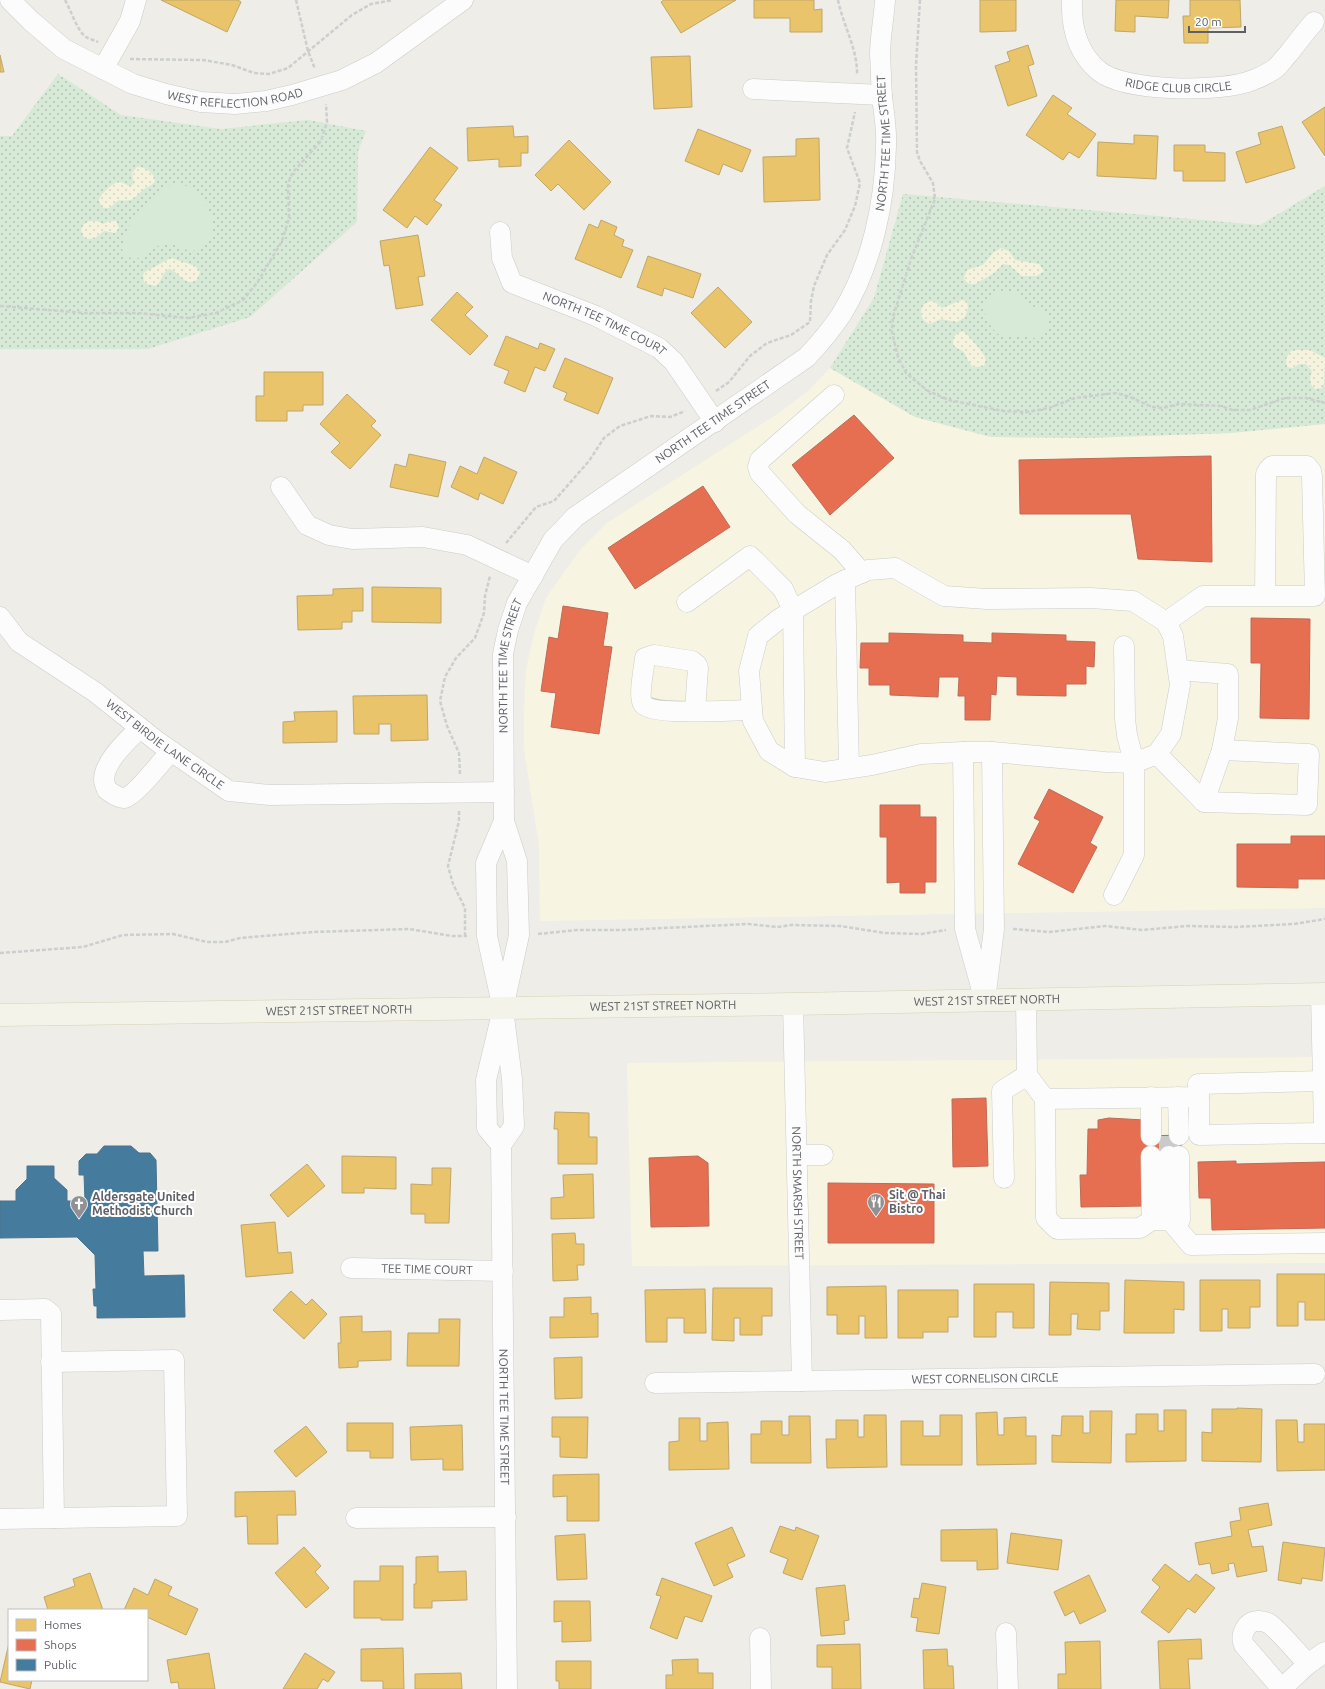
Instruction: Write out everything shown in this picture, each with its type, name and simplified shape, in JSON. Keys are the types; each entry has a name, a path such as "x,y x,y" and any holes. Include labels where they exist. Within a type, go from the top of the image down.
{"main road":[{"name":"WEST 21ST STREET NORTH","path":"0,1015 503,1009 1323,994"}],"street":[{"name":"WEST REFLECTION ROAD","path":"10,0 31,21 64,49 133,84 166,94 201,102 235,104 266,101 342,80 376,63 463,0"},
{"path":"103,69 130,21 136,0"},
{"name":"NORTH TEE TIME STREET","path":"501,1145 487,1128 486,1080 519,935 517,861 504,821 503,654 508,630 517,603 553,540 575,517 715,422 807,357 824,338 841,314 866,261 883,194 886,144 880,52 885,0"},
{"name":"RIDGE CLUB CIRCLE","path":"1072,0 1071,11 1075,38 1087,57 1099,71 1116,80 1170,88 1197,89 1228,87 1253,81 1277,67 1314,22"},
{"path":"753,89 882,96"},
{"name":"NORTH TEE TIME COURT","path":"500,232 502,258 512,283 596,316 658,348 674,362 715,422"},
{"path":"834,395 760,460 758,467 760,473 797,514 842,550 853,576 849,768"},
{"path":"1166,622 1203,596 1264,596 1315,596 1312,476 1311,471 1307,466 1272,466 1266,474 1264,596"},
{"path":"281,488 307,525 329,535 352,539 422,537 467,544 533,576"},
{"path":"687,602 750,556 783,589 793,610 794,767"},
{"path":"895,568 944,596 987,599 1091,598 1133,601 1166,622 1173,636 1180,685 1171,734 1157,754 1134,763 992,752 963,752 921,754 825,772 794,767 769,751 753,721 749,671 758,636 793,610 853,576 868,570 895,568"},
{"name":"WEST BIRDIE LANE CIRCLE","path":"0,617 18,642 95,692 171,751 229,791 270,795 504,792"},
{"path":"1114,895 1134,855 1134,763 1127,735 1125,719 1124,646"},
{"path":"1178,670 1228,674 1228,718 1222,750 1204,802"},
{"path":"695,711 752,710"},
{"path":"140,728 110,761 104,780 107,790 122,798 128,797 142,785 171,751"},
{"path":"1157,754 1204,802 1307,805 1309,754 1222,750"},
{"path":"963,752 966,929 985,1001"},
{"path":"985,1001 994,929 992,752"},
{"name":"NORTH TEE TIME STREET","path":"504,821 486,863 487,936 503,1009 512,1079 514,1126 501,1145 508,1689"},
{"path":"1323,994 1324,1081 1324,1133 1200,1135 1198,1084 1324,1081"},
{"path":"1026,1000 1027,1076 1044,1099 1046,1218 1057,1229 1140,1228 1161,1220 1180,1220 1165,1156 1161,1220"},
{"name":"NORTH SMARSH STREET","path":"793,1004 802,1381"},
{"path":"1004,1178 1002,1091 1027,1076"},
{"path":"1164,1097 1165,1136 1164,1097"},
{"path":"1044,1099 1199,1097"},
{"path":"797,1155 823,1155"},
{"path":"1161,1220 1191,1245 1325,1243"},
{"name":"TEE TIME COURT","path":"351,1268 503,1272"},
{"path":"0,1310 45,1309 51,1314 54,1518"},
{"path":"0,1519 177,1516 174,1360 51,1362"},
{"name":"WEST CORNELISON CIRCLE","path":"655,1383 1315,1374"},
{"path":"356,1518 506,1517"},
{"path":"1308,1664 1269,1624 1258,1621 1249,1624 1243,1631 1242,1639 1244,1646 1281,1689 1308,1664 1325,1652"},
{"path":"1006,1633 1008,1689"},
{"path":"760,1638 760,1689"}],"path":[{"path":"65,0 72,12 77,27 86,37 131,59 203,60 232,65 254,73 269,74 288,68 352,14 371,4 394,0"},
{"path":"0,306 84,313 138,313 188,318 216,314 243,300 257,283 282,241 289,218 288,185 290,178 294,170 321,141 327,122 327,108 322,86 308,51 296,0"},
{"path":"920,0 916,65 917,152 920,161 933,183 935,199 911,259 893,317 892,332 896,351 906,373 928,391 949,400 1003,411 1027,412 1049,408 1075,398 1116,393 1130,397 1152,407 1162,408 1178,404 1221,406 1232,410 1250,410 1285,398 1306,398 1325,403"},
{"path":"994,929 1049,932 1106,926 1142,930 1187,926 1236,927 1294,924 1325,919"},
{"path":"519,935 577,930 622,930 748,924 777,927 792,925 840,926 893,933 922,934 966,929"},
{"path":"0,953 83,947 124,935 172,934 207,942 225,942 240,938 313,932 409,929 452,936 487,936"}],"shaded area":[{"path":"830,368 915,417 991,437 1087,438 1231,433 1325,424 1325,908 540,921 539,846 524,749 524,714 526,669 535,630 546,598 580,550 607,523 779,413 808,391"},
{"path":"1325,1057 1325,1263 632,1266 627,1063"}],"green space":[{"path":"58,74 121,115 221,129 308,120 366,131 358,151 357,222 250,317 148,349 0,349 0,136 12,136"},
{"path":"173,184 184,185 194,190 202,198 208,208 211,219 212,230 208,240 201,248 192,251 175,245 166,244 154,248 136,259 124,256 124,241 128,228 135,217 163,190"},
{"path":"1325,186 1325,424 1231,433 1087,438 991,437 915,417 830,368 874,298 903,194 1260,225"},
{"path":"1007,290 1017,294 1027,305 1043,309 1049,322 1045,334 1035,338 1016,335 1001,336 995,331 990,325 985,312 986,302 989,297 994,294"}],"sand":[{"path":"137,167 146,169 151,173 155,181 154,183 131,200 119,200 109,208 102,207 99,201 100,199 113,185 118,182 130,186 134,184 132,173"},
{"path":"89,221 97,221 103,224 110,221 116,221 119,228 115,233 104,231 95,238 87,239 83,236 81,230 83,225"},
{"path":"1001,248 1009,251 1015,260 1039,264 1044,271 1037,276 1022,276 1009,265 1003,264 994,273 975,284 969,284 964,278 967,270 983,265 993,253"},
{"path":"171,258 195,266 200,272 197,280 193,282 186,281 170,269 166,271 158,284 150,285 144,282 143,275 145,272"},
{"path":"962,300 967,302 968,308 965,317 957,322 941,319 930,324 923,319 921,315 922,307 929,302 934,301 942,308"},
{"path":"962,331 971,338 984,354 984,366 973,367 964,352 954,346 954,337"},
{"path":"1310,350 1325,358 1324,383 1322,388 1315,389 1311,385 1310,378 1312,371 1306,364 1299,364 1293,368 1287,367 1286,358 1291,351"}],"building: Homes":[{"path":"161,0 238,0 241,2 227,32"},
{"path":"664,0 736,0 681,33 661,2"},
{"path":"754,0 814,0 814,10 822,9 822,32 790,32 790,18 754,18"},
{"path":"980,0 1016,0 1016,31 980,32"},
{"path":"1116,0 1169,0 1168,18 1135,16 1135,32 1115,31"},
{"path":"1190,0 1240,0 1241,27 1208,28 1208,43 1184,43 1183,16 1190,16"},
{"path":"1028,45 1034,64 1028,66 1037,96 1008,106 995,66 1010,61 1007,52"},
{"path":"0,55 4,72 0,72"},
{"path":"690,56 692,107 654,109 651,57"},
{"path":"1053,95 1072,108 1067,114 1096,134 1079,158 1069,152 1063,160 1026,135"},
{"path":"1325,107 1325,156 1302,122"},
{"path":"513,126 514,137 528,136 528,153 521,153 521,166 499,167 499,159 468,161 467,128"},
{"path":"1282,126 1295,168 1246,183 1236,152 1261,144 1258,133"},
{"path":"698,129 751,150 742,172 723,164 719,175 685,161"},
{"path":"1134,135 1158,136 1156,179 1097,176 1098,142 1134,144"},
{"path":"819,138 820,200 764,202 763,157 796,156 796,139"},
{"path":"569,140 611,182 584,210 558,184 551,191 535,175"},
{"path":"1174,145 1205,145 1205,152 1225,153 1225,181 1183,181 1183,171 1174,171"},
{"path":"430,147 458,168 434,200 442,205 427,225 415,216 407,228 383,210"},
{"path":"601,220 617,227 614,235 624,240 622,246 633,250 621,278 575,259 589,224 598,228"},
{"path":"418,235 425,276 418,277 423,305 396,309 389,265 384,266 380,241"},
{"path":"648,256 701,274 693,298 664,288 662,296 637,287"},
{"path":"718,287 752,322 725,348 691,313"},
{"path":"457,292 473,307 465,315 488,336 470,355 431,320"},
{"path":"506,336 538,349 540,343 555,349 545,371 535,367 525,392 504,383 509,371 494,365"},
{"path":"565,358 613,378 598,414 564,400 567,393 553,387"},
{"path":"264,372 323,372 323,405 303,405 303,411 287,411 287,421 256,421 256,396 264,396"},
{"path":"347,394 376,421 371,426 381,435 350,469 331,452 340,443 320,424"},
{"path":"409,454 446,462 438,497 390,487 395,464 406,467"},
{"path":"484,457 517,472 503,504 480,493 478,500 451,487 460,466 477,474"},
{"path":"372,587 441,588 441,623 372,622"},
{"path":"363,588 363,611 352,611 352,622 342,622 342,629 298,630 297,596 333,595 333,589"},
{"path":"427,695 428,740 391,741 391,724 379,724 379,734 354,734 353,696"},
{"path":"337,711 337,742 283,743 283,722 295,721 294,712"},
{"path":"555,1112 589,1113 589,1137 597,1137 597,1164 558,1164 558,1129 554,1129"},
{"path":"342,1156 396,1157 396,1189 364,1188 364,1193 342,1193"},
{"path":"307,1164 325,1186 288,1217 270,1195"},
{"path":"432,1168 451,1168 449,1223 425,1223 425,1214 411,1214 411,1184 432,1185"},
{"path":"593,1174 594,1218 551,1219 551,1198 564,1197 563,1175"},
{"path":"275,1222 278,1253 291,1252 293,1273 246,1277 241,1225"},
{"path":"575,1233 576,1244 584,1244 584,1265 577,1265 578,1280 553,1281 552,1234"},
{"path":"1277,1274 1325,1274 1325,1320 1305,1320 1305,1302 1298,1302 1298,1326 1277,1326"},
{"path":"1125,1280 1184,1282 1184,1310 1174,1309 1174,1333 1124,1333"},
{"path":"1200,1280 1260,1280 1260,1307 1250,1307 1250,1328 1228,1328 1228,1309 1222,1309 1222,1331 1200,1331"},
{"path":"1050,1282 1109,1283 1109,1311 1100,1311 1100,1330 1077,1329 1078,1314 1071,1314 1071,1335 1049,1335"},
{"path":"974,1284 1034,1284 1034,1328 1013,1328 1013,1312 996,1312 996,1337 974,1337"},
{"path":"886,1286 887,1338 865,1338 865,1316 859,1316 859,1334 837,1334 837,1315 827,1315 827,1287"},
{"path":"713,1288 772,1288 772,1316 762,1316 762,1335 740,1335 740,1318 734,1318 734,1341 712,1340"},
{"path":"705,1289 706,1333 684,1333 684,1318 667,1318 667,1342 646,1342 645,1290"},
{"path":"898,1290 958,1290 958,1317 948,1317 948,1332 923,1332 923,1338 898,1338"},
{"path":"291,1291 306,1305 312,1299 327,1314 304,1339 273,1310"},
{"path":"591,1297 591,1314 598,1313 598,1337 550,1338 550,1317 564,1317 564,1298"},
{"path":"362,1316 362,1332 391,1331 391,1360 358,1361 358,1367 339,1368 338,1343 341,1343 340,1317"},
{"path":"439,1319 460,1319 459,1366 407,1366 408,1333 439,1333"},
{"path":"582,1357 582,1398 555,1399 554,1358"},
{"path":"1212,1409 1262,1409 1261,1462 1202,1461 1202,1432 1212,1433"},
{"path":"1164,1410 1186,1410 1186,1461 1126,1462 1126,1434 1136,1434 1136,1414 1158,1414 1158,1431 1164,1431"},
{"path":"1090,1411 1112,1411 1111,1463 1052,1462 1052,1435 1061,1436 1062,1416 1083,1416 1083,1433 1090,1433"},
{"path":"997,1412 998,1435 1004,1435 1004,1418 1026,1417 1026,1436 1036,1436 1036,1464 977,1465 976,1413"},
{"path":"864,1415 886,1415 887,1467 827,1468 826,1439 836,1439 836,1420 858,1420 858,1437 864,1437"},
{"path":"940,1415 962,1415 962,1465 901,1465 901,1421 923,1421 923,1436 940,1436"},
{"path":"789,1416 810,1416 811,1463 751,1463 751,1434 761,1434 761,1421 782,1421 782,1435 789,1435"},
{"path":"552,1417 588,1417 587,1458 560,1457 560,1437 552,1437"},
{"path":"679,1418 700,1418 700,1441 707,1441 707,1423 728,1422 729,1469 669,1470 669,1442 679,1441"},
{"path":"1276,1420 1297,1420 1298,1442 1304,1442 1304,1424 1325,1424 1325,1470 1277,1471"},
{"path":"347,1423 393,1423 393,1458 370,1458 370,1451 347,1451"},
{"path":"462,1425 463,1470 443,1470 443,1459 411,1460 410,1427"},
{"path":"306,1426 327,1452 296,1477 274,1451"},
{"path":"599,1474 599,1521 567,1521 567,1496 553,1497 553,1475"},
{"path":"295,1491 296,1515 277,1515 278,1544 248,1544 247,1516 235,1517 235,1492"},
{"path":"1268,1503 1272,1525 1248,1530 1252,1547 1263,1546 1267,1571 1237,1577 1234,1563 1228,1564 1229,1570 1212,1574 1210,1563 1199,1565 1195,1543 1232,1536 1230,1522 1241,1520 1239,1508"},
{"path":"780,1526 795,1531 796,1527 819,1536 802,1580 783,1573 788,1559 770,1552"},
{"path":"732,1527 745,1556 727,1564 733,1577 714,1586 695,1543"},
{"path":"997,1529 998,1569 977,1570 977,1561 941,1561 941,1530"},
{"path":"1011,1533 1062,1540 1058,1570 1007,1563"},
{"path":"585,1534 587,1579 557,1580 555,1536"},
{"path":"1283,1542 1325,1548 1322,1581 1302,1578 1301,1584 1278,1580"},
{"path":"304,1547 321,1566 315,1572 329,1588 306,1608 275,1573"},
{"path":"438,1556 438,1572 466,1571 467,1600 432,1601 432,1608 414,1608 416,1557"},
{"path":"1165,1564 1189,1582 1196,1574 1215,1588 1195,1613 1188,1608 1169,1633 1141,1612 1160,1587 1152,1580"},
{"path":"380,1566 403,1566 403,1620 354,1618 354,1581 380,1581"},
{"path":"90,1573 103,1609 48,1609 44,1597 75,1586 73,1579"},
{"path":"1089,1575 1106,1611 1080,1624 1074,1611 1065,1616 1054,1592"},
{"path":"662,1578 712,1596 702,1622 685,1616 677,1639 650,1628 661,1596 656,1595"},
{"path":"155,1579 172,1587 168,1595 198,1609 186,1635 148,1617 148,1609 124,1609 134,1588 148,1595"},
{"path":"922,1583 946,1587 939,1634 916,1631 918,1618 911,1617 914,1598 919,1599"},
{"path":"845,1585 849,1620 844,1621 845,1634 821,1636 816,1588"},
{"path":"554,1601 590,1601 591,1641 562,1642 562,1621 554,1622"},
{"path":"1201,1639 1202,1659 1188,1659 1190,1689 1160,1689 1158,1641"},
{"path":"1100,1641 1101,1689 1058,1689 1058,1674 1066,1674 1065,1642"},
{"path":"860,1644 861,1689 832,1689 832,1667 817,1667 817,1645"},
{"path":"8,1647 8,1681 32,1681 30,1689 0,1682"},
{"path":"403,1648 404,1689 383,1689 383,1681 361,1681 361,1649"},
{"path":"947,1649 948,1666 953,1666 954,1689 924,1689 923,1650"},
{"path":"209,1653 215,1689 179,1689 178,1682 171,1683 167,1660"},
{"path":"305,1653 335,1672 328,1682 323,1679 317,1689 283,1689"},
{"path":"698,1659 698,1673 713,1673 713,1689 666,1689 666,1675 673,1675 672,1660"},
{"path":"556,1661 591,1661 591,1689 559,1689 559,1681 556,1681"},
{"path":"461,1673 462,1689 415,1689 415,1674"}],"building: Shops":[{"path":"854,415 894,458 830,515 792,465"},
{"path":"1211,456 1212,562 1138,559 1131,514 1020,514 1019,460"},
{"path":"703,486 730,527 635,589 608,548"},
{"path":"563,606 608,613 603,646 612,647 599,734 551,727 556,693 541,691 549,637 558,639"},
{"path":"1251,618 1310,619 1309,719 1260,718 1261,663 1251,663"},
{"path":"889,633 963,635 963,642 992,643 992,633 1066,635 1066,641 1095,642 1094,667 1086,666 1086,684 1066,684 1066,696 1017,695 1017,677 997,676 996,695 991,694 990,720 965,720 965,696 958,696 959,677 939,677 938,697 890,695 890,685 869,685 869,668 860,668 861,643 889,643"},
{"path":"1049,789 1103,817 1090,843 1097,847 1073,893 1018,864 1040,821 1034,818"},
{"path":"880,805 920,805 920,817 936,817 936,882 925,882 925,893 900,893 900,882 887,883 887,837 880,837"},
{"path":"1291,836 1325,836 1325,879 1298,879 1298,888 1237,887 1237,844 1291,844"},
{"path":"986,1098 988,1166 953,1167 952,1099"},
{"path":"1109,1118 1144,1120 1147,1136 1181,1135 1181,1156 1145,1206 1081,1207 1080,1175 1087,1175 1088,1129 1098,1129 1098,1120"},
{"path":"698,1156 708,1163 709,1226 651,1227 649,1158"},
{"path":"1236,1161 1236,1164 1325,1162 1325,1228 1212,1230 1211,1198 1199,1198 1198,1162"},
{"path":"828,1183 934,1184 934,1243 828,1243"}],"building: Public":[{"name":"Aldersgate United Methodist Church","path":"104,1146 131,1146 139,1153 150,1153 156,1160 158,1251 143,1251 144,1276 184,1275 185,1317 97,1318 97,1306 94,1306 93,1289 96,1289 95,1255 77,1237 0,1238 0,1201 16,1201 16,1190 27,1179 27,1166 54,1166 54,1178 67,1190 67,1201 85,1201 84,1175 79,1175 79,1161 86,1154 97,1154"}],"tunnel":[{"path":"1169,1136 1169,1156"}],"place":[{"name":"Sit @ Thai Bistro","path":"876,1217"},
{"name":"Aldersgate United Methodist Church","path":"79,1219"}]}
